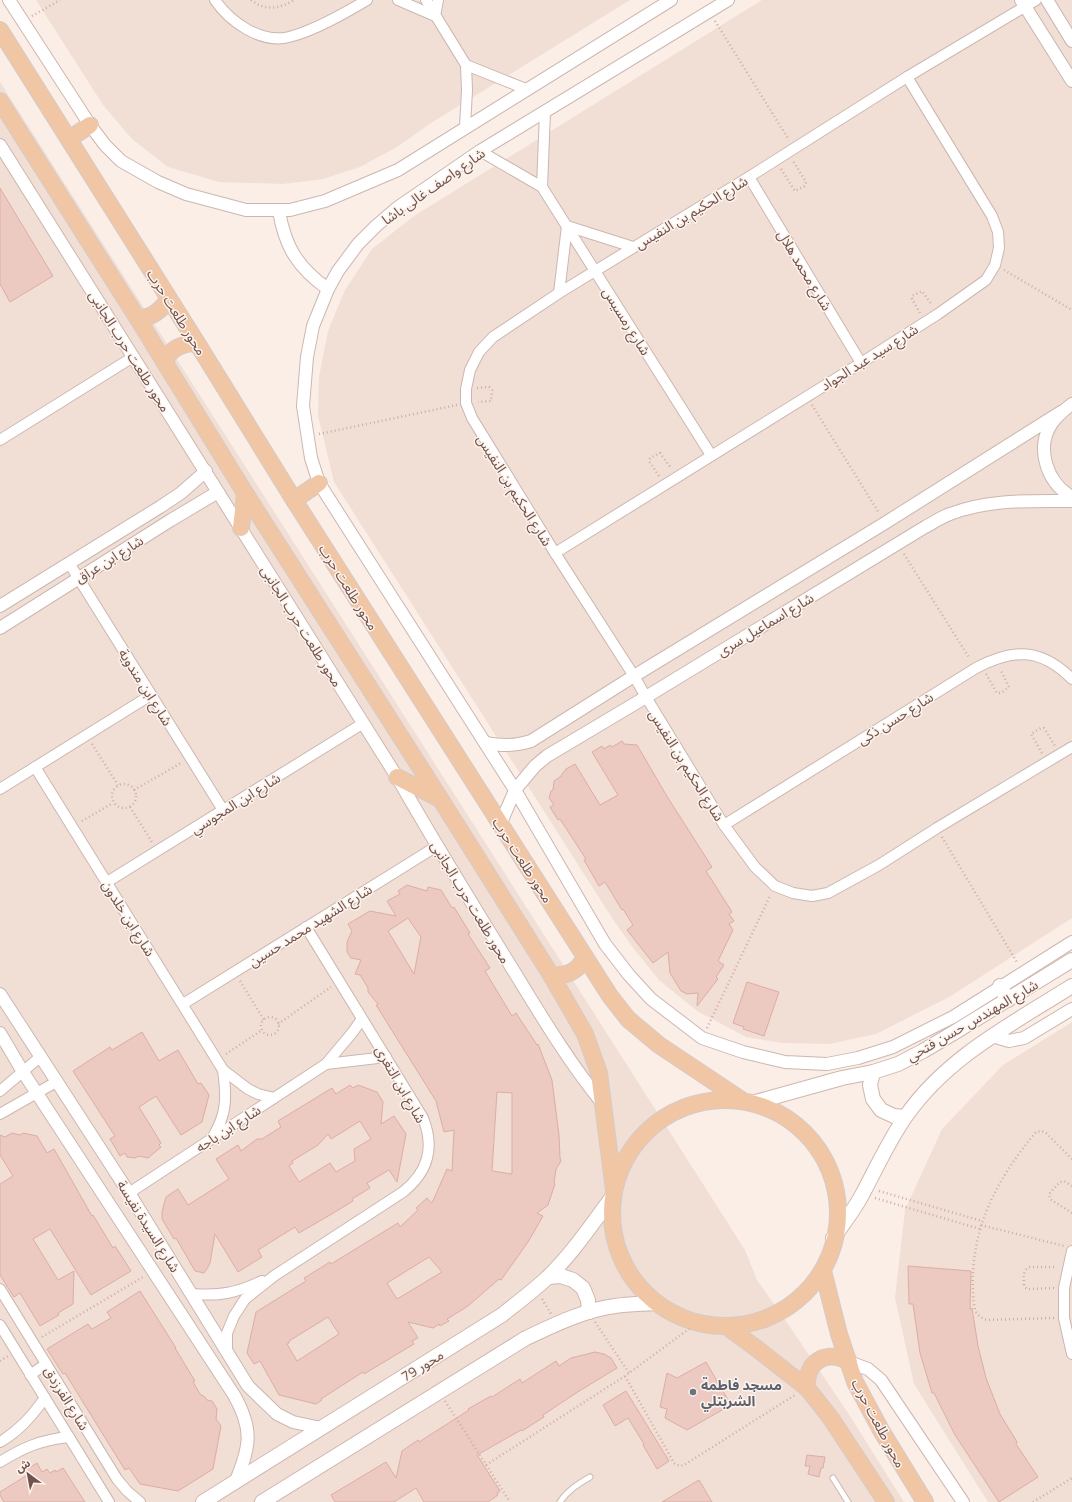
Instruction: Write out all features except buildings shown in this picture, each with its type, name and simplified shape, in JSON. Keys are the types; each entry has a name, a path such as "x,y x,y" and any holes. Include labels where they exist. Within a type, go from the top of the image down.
{"main road":[{"name":"محور طلعت حرب","path":"0,30 294,500 610,996 628,1019 659,1045 748,1102"},
{"path":"1,103 138,319 245,493 551,975 585,1034 599,1073 604,1105 614,1193 612,1220 618,1249 625,1266 638,1286 655,1303 675,1315 697,1323 726,1326 749,1324 771,1317 791,1305 809,1290 823,1271 832,1251 839,1209 834,1180 822,1153 803,1131 779,1114 748,1102 715,1101 700,1104 686,1107 661,1120 639,1139 623,1163 614,1193"},
{"path":"69,139 90,125"},
{"path":"138,319 148,318 159,312 169,299"},
{"path":"164,361 168,354 181,345 196,343"},
{"path":"294,500 319,483"},
{"path":"241,528 245,493"},
{"path":"397,777 441,800"},
{"path":"551,975 564,976 576,970 585,956"},
{"name":"شارع المهندس حسن فتحي","path":"748,1102 842,1078 873,1072 898,1064 924,1051 1072,960"},
{"path":"1000,986 1008,1000"},
{"name":"شارع المهندس حسن فتحي","path":"833,1238 865,1191 905,1117 925,1092 947,1070 971,1050 1072,986"},
{"path":"873,1072 870,1085 873,1099 881,1110 894,1116 905,1117"},
{"name":"محور 79","path":"203,1502 502,1314 548,1277 567,1256 614,1193"},
{"name":"محور طلعت حرب","path":"823,1271 831,1308 855,1382 899,1462 924,1502"},
{"path":"548,1277 561,1276 573,1280 583,1288 588,1300 589,1312"},
{"path":"262,1502 521,1341 557,1323 589,1312 614,1306 655,1303"},
{"path":"726,1326 807,1388 830,1417 886,1502"},
{"path":"807,1388 806,1380 808,1372 819,1360 826,1356 835,1356 849,1362"}],"street":[{"path":"9,0 90,125 121,161 158,182 192,196 246,210 279,211 290,210 325,201 398,170 670,0"},
{"path":"215,0 231,18 242,27 272,37 288,37 306,31 367,0"},
{"path":"398,0 436,16"},
{"path":"426,0 466,65 467,90 465,128"},
{"path":"436,16 438,0"},
{"name":"شارع واصف غالى باشا","path":"319,483 306,436 303,406 307,357 313,326 328,289 338,271 358,244 397,208 480,152 728,0"},
{"name":"شارع الحكيم بن النفيس","path":"1036,0 1023,3 791,151 559,293 492,337 479,352 470,370 466,389 466,403 477,428 634,676 724,825 755,867 775,886 793,894 812,896 828,893 878,865 936,828 1072,747"},
{"path":"1047,0 1072,41"},
{"path":"1023,3 1072,81"},
{"path":"466,65 526,89"},
{"name":"شارع سيد عبد الجواد","path":"555,553 861,363 938,314 986,280 995,265 999,248 998,232 992,216 907,77"},
{"path":"542,187 545,112"},
{"name":"محور طلعت حرب الجانبى","path":"0,145 206,471 362,724 397,777 437,846 554,1037 582,1078 604,1105"},
{"name":"شارع رمسيس","path":"480,152 542,187 711,455"},
{"name":"شارع محمد هلال","path":"749,177 861,363"},
{"path":"279,211 281,227 286,242 294,256 315,280 328,289"},
{"path":"559,293 567,226 633,248"},
{"path":"0,440 133,356"},
{"path":"1072,404 1061,412 1051,424 1045,438 1044,454 1047,469 1054,482 1065,493 1072,497"},
{"name":"شارع اسماعيل سرى","path":"485,743 518,745 531,741 634,676 885,523 1061,412"},
{"name":"شارع ابن عراق","path":"0,606 181,493 206,471"},
{"path":"319,483 515,790 605,944 624,969 651,999 702,1038 743,1052 785,1062 827,1064 858,1058 893,1047 953,1017 1072,942"},
{"name":"شارع ابن عراق","path":"0,628 218,492"},
{"name":"شارع اسماعيل سرى","path":"500,825 515,790 535,766 547,756 925,527 949,514 975,506 1010,501 1072,501"},
{"name":"شارع ابن مندوية","path":"69,563 223,810"},
{"name":"شارع حسن ذكى","path":"724,825 978,667 1010,654 1027,654 1046,659 1060,667 1072,679"},
{"path":"0,789 151,695"},
{"name":"شارع ابن المجوسي","path":"107,882 362,724"},
{"name":"شارع ابن خلدون","path":"35,767 223,1070 225,1088 223,1116 213,1138"},
{"name":"شارع الشهيد محمد حسين","path":"183,1004 437,846"},
{"name":"شارع ابن التغرى","path":"227,1352 227,1332 234,1316 245,1300 274,1276 403,1192 420,1175 425,1165 428,1153 429,1141 423,1118 306,927"},
{"name":"شارع السيدة نفيسة","path":"0,994 129,1193 248,1386 278,1414 293,1422 321,1428"},
{"path":"992,1036 1009,1040 1024,1038 1072,1008"},
{"name":"شارع ابن باجه","path":"129,1193 326,1064 362,1019"},
{"name":"شارع السيدة نفيسة","path":"0,1033 23,1072 154,1271 242,1409 247,1424 248,1446 235,1483"},
{"path":"0,1091 40,1057"},
{"name":"شارع ابن باجه","path":"326,1064 386,1057"},
{"name":"شارع ابن خلدون","path":"223,1070 248,1089 258,1094 274,1098"},
{"path":"0,1114 56,1082"},
{"path":"1068,1249 1068,1267 1064,1288 1064,1318 1072,1354"},
{"name":"شارع ابن التغرى","path":"192,1294 220,1295 240,1291 274,1276"},
{"name":"شارع الفرزدق","path":"0,1289 117,1478 126,1491 140,1502"},
{"name":"شارع الفرزدق","path":"0,1325 109,1502"},
{"path":"849,1362 868,1369 881,1380 963,1502"},
{"path":"30,1374 46,1364"},
{"path":"234,1395 248,1386"},
{"path":"0,1442 16,1432 26,1423 45,1398"},
{"path":"0,1462 28,1446 54,1439 69,1437"}],"lane":[{"path":"560,1502 570,1490 590,1477"},
{"path":"833,1478 848,1502"}],"path":[{"path":"23,21 60,0"},
{"path":"251,0 257,5 270,8 284,6 294,0"},
{"path":"709,12 791,151 806,182 805,186 795,191 775,160"},
{"path":"995,265 1072,310"},
{"path":"926,321 912,299 912,296 921,291 924,292 938,314"},
{"path":"306,436 466,403 491,401 492,390 489,387 466,389"},
{"path":"807,396 885,523"},
{"path":"664,485 649,461 650,458 658,453 661,453 676,477"},
{"path":"897,544 978,667 997,693 1001,694 1008,689 1009,685 995,660"},
{"path":"1048,762 1032,736 1032,733 1044,728 1060,754"},
{"path":"87,735 118,785"},
{"path":"134,790 190,757"},
{"path":"118,785 129,785 134,790 136,797 135,801 130,807 123,808 116,806 113,803 111,795 114,788 118,785"},
{"path":"72,826 113,803"},
{"path":"130,807 157,851"},
{"path":"936,828 1023,972"},
{"path":"702,1038 775,886"},
{"path":"234,972 264,1020"},
{"path":"278,1024 339,981"},
{"path":"267,1018 274,1018 278,1024 278,1030 274,1034 267,1035 262,1030 261,1025 267,1018"},
{"path":"217,1059 262,1030"},
{"path":"1064,1318 987,1320 980,1318 976,1313 974,1303 974,1261 980,1229 990,1200 1011,1163 1036,1132 1042,1131 1046,1133 1072,1158"},
{"path":"1072,1186 1064,1181 1060,1182 1049,1194 1050,1199 1072,1213"},
{"path":"865,1191 982,1223 1068,1249"},
{"path":"865,1191 980,1229"},
{"path":"1064,1288 1027,1288 1024,1286 1024,1273 1025,1269 1029,1267 1068,1267"},
{"path":"33,1343 154,1271"},
{"path":"535,1288 557,1323"},
{"path":"589,1312 629,1373"},
{"path":"486,1465 625,1376 697,1323"},
{"path":"625,1376 674,1463 680,1466 807,1388"},
{"path":"439,1391 510,1502"},
{"path":"1033,1502 1072,1478"}],"shaded area":[{"path":"36,0 630,0 431,123 397,147 360,167 323,179 283,184 219,182 168,167 132,139 103,105"},
{"path":"762,0 1072,0 1072,918 951,996 876,1034 829,1044 782,1043 746,1037 697,1011 659,980 614,921 334,482 318,416 319,377 328,331 345,290 372,249 414,216"},
{"path":"0,82 745,1250 757,1280 850,1416 904,1502 0,1502"},
{"path":"1072,1022 1072,1502 988,1502 914,1384 895,1298 905,1210 942,1129 1003,1065"}],"place":[{"name":"مسجد فاطمة الشربتلي","path":"693,1392"}]}
